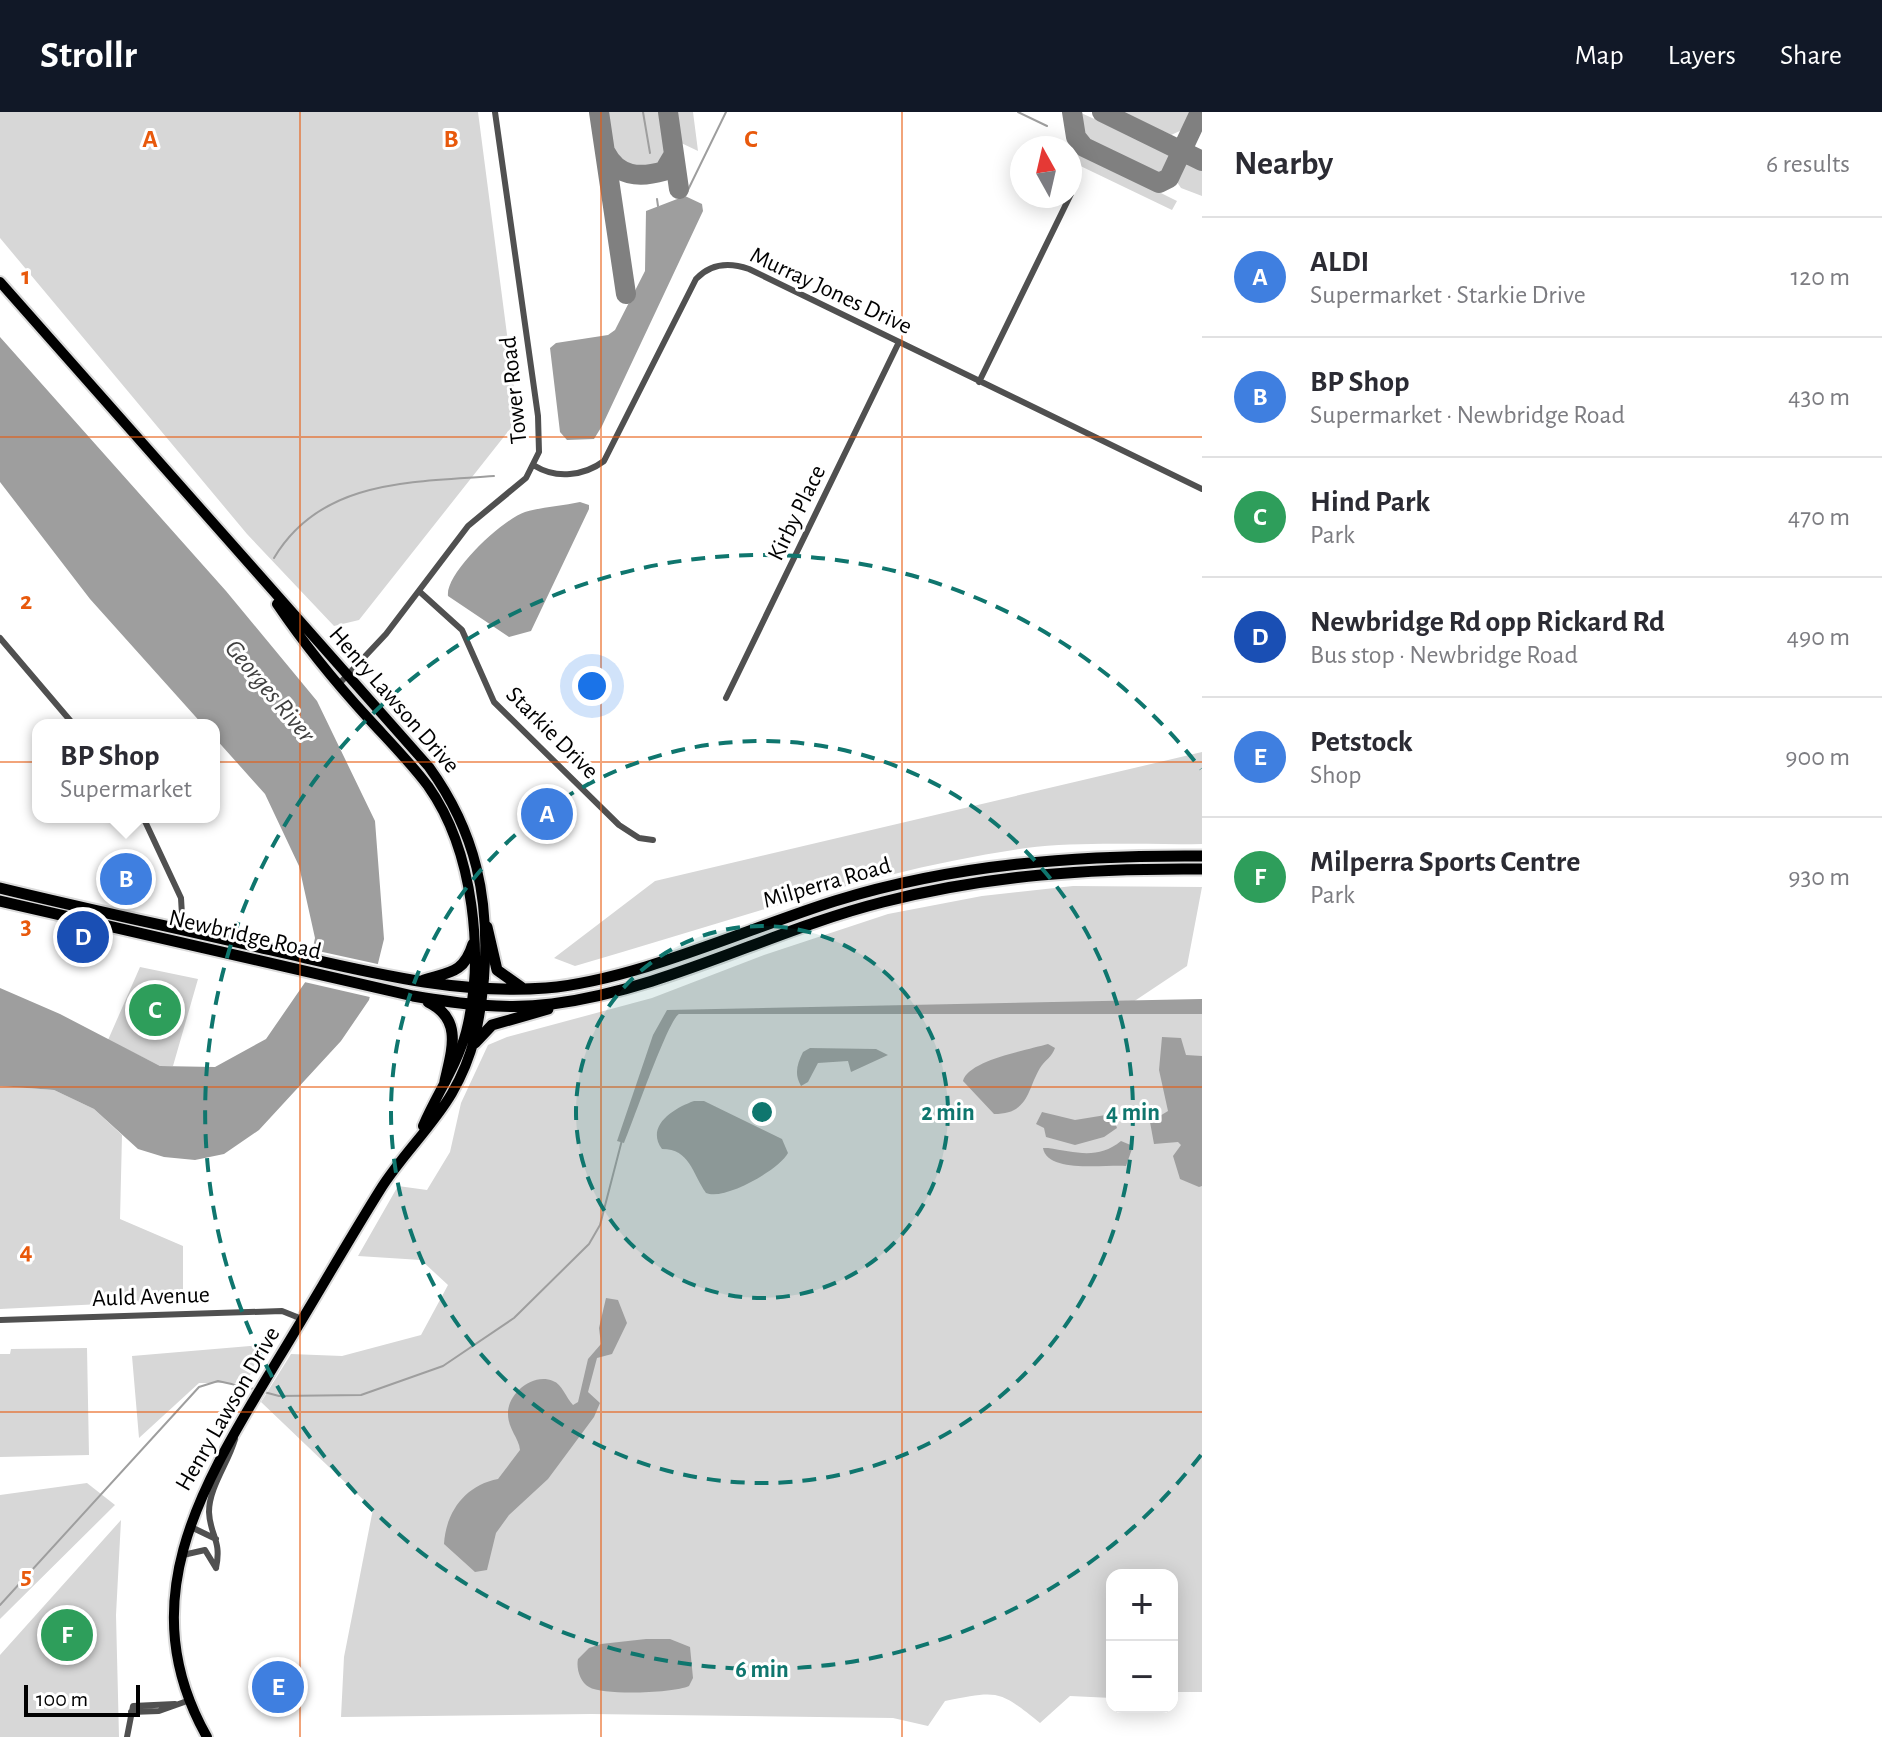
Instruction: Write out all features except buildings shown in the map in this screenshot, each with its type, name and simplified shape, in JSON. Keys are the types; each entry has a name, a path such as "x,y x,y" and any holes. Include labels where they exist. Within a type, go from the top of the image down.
{"highway":[{"name":"Milperra Road","path":"477,989 525,989 599,979 837,900 942,875 1047,861 1202,856"},
{"name":"Milperra Road","path":"476,1005 538,1005 630,987 840,914 923,892 1031,874 1202,869"},
{"name":"Newbridge Road","path":"0,888 390,976 477,989"},
{"name":"Newbridge Road","path":"0,901 413,996 476,1005"},
{"path":"487,927 497,970 525,989"},
{"path":"420,981 458,971 465,964 473,944"},
{"path":"413,996 436,1005 450,1020 453,1045 445,1081"},
{"path":"475,1043 492,1025 587,997"}],"main road":[{"name":"Henry Lawson Drive","path":"0,282 429,767 455,807 479,869 487,927 477,989 475,1043 452,1093 382,1187 239,1425 207,1482 189,1526 182,1555 176,1614 181,1673 207,1737"},
{"name":"Henry Lawson Drive","path":"260,579 339,684 437,800 462,859 468,887 477,989"},
{"name":"Henry Lawson Drive","path":"422,1130 461,1047 476,1005"}],"street":[{"name":"Tower Road","path":"339,684 420,592 468,526 482,511 517,488 535,466 540,437 495,112"},
{"path":"979,382 1064,208"},
{"name":"Murray Jones Drive","path":"535,466 559,475 586,471 604,461 691,286 711,267 730,264 749,269 1202,489"},
{"name":"Kirby Place","path":"726,698 899,342"},
{"name":"Starkie Drive","path":"420,592 462,630 494,702 619,825 639,838 653,840"},
{"path":"0,638 69,719"},
{"path":"146,823 181,898 182,943"},
{"name":"Auld Avenue","path":"0,1320 282,1311 302,1319"},
{"path":"182,1555 205,1550 216,1568 220,1549 209,1510 211,1495 229,1460 239,1425"},
{"path":"189,1526 216,1539"},
{"path":"127,1737 133,1706 140,1703 175,1704 190,1700"}],"shaded area":[{"path":"0,112 478,112 518,419 359,620 334,626 247,534 0,238"},
{"path":"607,112 662,112 668,148 659,166 633,170 624,166 614,148"},
{"path":"672,112 693,112 698,151 677,141"},
{"path":"1079,112 1171,154 1165,172 1153,174 1090,144 1083,136"},
{"path":"1121,112 1190,112 1182,130 1171,135"},
{"path":"1082,154 1177,201 1172,210 1082,167"},
{"path":"1185,162 1202,170 1202,196 1181,188 1177,182"},
{"path":"1202,752 1202,844 1070,845 1026,848 969,858 799,899 575,966 554,958 655,881"},
{"path":"1073,886 1202,887 1187,966 1121,1010 1202,1010 1202,1692 1178,1692 1178,1569 1106,1569 1106,1698 1070,1696 1040,1723 1005,1698 987,1695 945,1701 928,1726 893,1718 591,1714 341,1717 344,1657 373,1509 261,1402 291,1354 342,1356 421,1335 448,1285 421,1260 358,1256 398,1186 427,1190 450,1152 461,1103 488,1045 507,1037 652,998 764,955 888,914 982,896"},
{"path":"140,967 198,979 173,1066 160,1066 108,1040"},
{"path":"0,1086 54,1090 94,1109 122,1135 120,1219 183,1246 183,1300 0,1309"},
{"path":"262,1345 247,1383 199,1383 139,1438 132,1356"},
{"path":"87,1348 89,1455 0,1457 0,1354 10,1354 11,1349"},
{"path":"87,1483 115,1505 0,1619 0,1495"},
{"path":"121,1520 116,1615 119,1737 0,1737 0,1655"}],"water":[{"path":"685,196 702,204 703,211 602,426 594,439 567,440 560,432 550,348 556,343 608,335 615,330 645,271 646,211"},
{"name":"Georges River","path":"0,337 226,591 317,701 375,821 384,939 369,1000 341,1041 259,1130 224,1154 195,1160 164,1157 138,1149 94,1109 54,1090 0,1086 0,988 60,1014 160,1066 215,1067 266,1039 306,981 315,938 299,866 265,794 220,744 220,719 198,719 90,599 0,482"},
{"path":"580,502 589,505 589,509 531,631 509,637 448,596 450,586 465,561 503,525 525,512"},
{"path":"1202,999 1202,1014 679,1014 659,1052 624,1143 617,1141 653,1035 667,1010"},
{"path":"1162,1037 1181,1038 1186,1055 1202,1056 1202,1186 1199,1187 1180,1179 1173,1156 1181,1145 1178,1142 1154,1144 1150,1122 1168,1111 1159,1070"},
{"path":"1048,1044 1055,1048 1054,1051 1040,1068 1021,1105 1014,1110 994,1114 963,1081 967,1074 987,1062"},
{"path":"810,1048 876,1049 888,1055 851,1072 848,1061 818,1063 808,1082 801,1086 798,1065 803,1052"},
{"path":"694,1101 704,1101 782,1139 788,1153 774,1168 750,1182 725,1193 706,1193 685,1158 679,1153 662,1149 658,1141 657,1133 664,1119"},
{"path":"1042,1112 1075,1120 1112,1114 1117,1128 1104,1137 1075,1145 1046,1137 1044,1128 1036,1124"},
{"path":"1121,1141 1133,1146 1126,1166 1066,1165 1055,1162 1043,1148 1095,1153"},
{"path":"606,1298 618,1300 627,1323 612,1354 597,1358 588,1392 600,1403 594,1417 548,1479 509,1515 496,1533 487,1570 475,1572 444,1544 449,1521 467,1494 498,1479 520,1450 508,1414 512,1400 522,1387 537,1380 553,1381 573,1405 578,1402 588,1359 601,1344 599,1328"},
{"path":"646,1639 670,1639 690,1647 693,1678 689,1686 623,1692 597,1690 583,1682 578,1659 589,1648"}],"pier":[{"path":"309,949 382,965 374,998 300,981"}],"waterway":[{"path":"643,112 650,153"},
{"path":"685,196 726,112"},
{"path":"1018,112 1047,126"},
{"path":"657,199 658,206"},
{"path":"274,558 294,532 317,513 343,499 401,484 494,476"},
{"path":"264,1392 279,1396 361,1395 443,1366 514,1318 589,1244 600,1225 622,1140"},
{"path":"0,1605 199,1387 218,1381 254,1389"}],"taxiway":[{"path":"599,112 626,294"},
{"path":"668,112 679,189"},
{"path":"1072,112 1076,137 1084,147 1159,183 1169,178 1200,112"},
{"path":"1102,112 1202,161"},
{"path":"606,153 617,167 638,175 664,171 674,154"}],"place":[{"name":"ALDI","path":"547,814"},
{"name":"BP Shop","path":"126,879"},
{"name":"Newbridge Rd opp Rickard Rd","path":"83,937"},
{"name":"Hind Park","path":"155,1010"},
{"name":"Milperra Sports Centre","path":"67,1635"},
{"name":"Petstock","path":"278,1687"}]}
